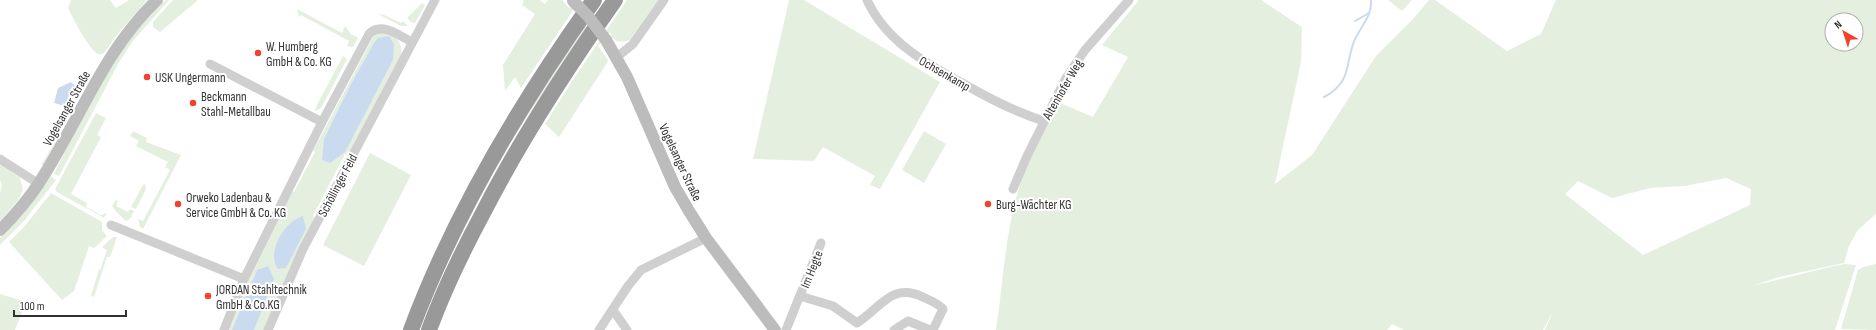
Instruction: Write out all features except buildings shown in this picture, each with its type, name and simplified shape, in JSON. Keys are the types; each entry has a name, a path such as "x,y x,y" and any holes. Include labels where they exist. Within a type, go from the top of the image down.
{"highway":[{"path":"411,330 424,296 455,229 494,154 536,85 594,0"},
{"path":"429,330 438,305 468,242 509,163 551,93 615,0"}],"street":[{"name":"Vogelsanger Straße","path":"0,230 38,184 118,46 157,0"},
{"name":"Schöllinger Feld","path":"268,330 303,249 435,0"},
{"name":"Vogelsanger Straße","path":"573,0 588,16 617,57 675,187 706,238 776,330"},
{"path":"617,57 634,44 664,0"},
{"name":"Ochsenkamp","path":"867,0 872,11 886,29 920,59 992,100 1022,114 1044,121"},
{"name":"Altenhofer Weg","path":"1013,189 1044,121 1066,78 1085,50 1128,0"},
{"path":"224,330 244,279 322,122 369,34 376,28 384,28 412,42"},
{"path":"210,64 322,122"},
{"path":"0,159 38,184"},
{"path":"111,225 244,279"},
{"path":"599,330 628,286 642,270 706,238"},
{"name":"Im Hegte","path":"786,330 821,243"},
{"name":"Im Hegte","path":"800,296 833,306 858,323 890,297 906,292 913,292 943,309 934,330"},
{"path":"613,310 627,330"},
{"path":"894,330 908,321 930,330"}],"green space":[{"path":"71,0 110,0 116,8 129,0 147,0 120,31 104,53 98,54 90,47 68,8"},
{"path":"166,0 169,0 132,42 118,64 59,176 54,174 91,98 140,24"},
{"path":"173,0 198,0 160,32 153,27 153,22"},
{"path":"524,0 540,0 545,4 548,0 562,0 569,8 574,0 580,0 521,88 515,77 505,91 503,65 535,14 522,5"},
{"path":"627,0 659,0 631,42 629,40 621,42 616,40 610,35 612,34 610,33 598,46 608,60 607,63 559,137 545,124"},
{"path":"789,0 804,0 940,82 880,189 870,185 875,176 823,147 814,161 753,159"},
{"path":"1139,0 1261,0 1302,27 1301,62 1275,184 1312,155 1376,56 1413,19 1429,0 1435,0 1507,51 1541,34 1556,0 1876,0 1876,214 1858,230 1849,246 1844,263 1779,277 1752,286 1834,266 1845,264 1856,265 1835,330 1545,330 1553,311 1543,330 1404,330 1392,324 1387,330 996,330 1010,223 1022,177 1032,155 1060,103 1093,117 1128,57 1102,45","holes":["1726,178 1751,189 1750,205 1643,255 1565,194 1578,181 1612,198 1650,188 1684,186"]},
{"path":"1388,0 1412,0 1402,11"},
{"path":"422,3 425,5 415,23 411,22 407,18"},
{"path":"297,9 342,33 345,26 351,34 358,38 353,47 347,46 349,41 301,15 299,17"},
{"path":"378,14 384,15 401,23 403,21 408,26 401,26"},
{"path":"585,25 587,27 516,133 516,131"},
{"path":"378,33 388,34 396,38 400,45 401,55 348,155 345,154 313,216 315,218 264,330 228,330 250,276 292,191 294,192 315,152 313,151 373,37"},
{"path":"343,56 347,59 321,108 315,111 317,105"},
{"path":"96,113 106,118 97,135 101,137 71,194 87,203 86,207 101,215 107,213 104,218 57,192 55,189"},
{"path":"72,116 43,165 41,165 69,120"},
{"path":"133,131 147,138 146,142 181,155 143,229 140,227 138,219 143,221 170,170 165,167 168,162 136,146 139,141 130,136"},
{"path":"924,131 946,144 924,183 902,170"},
{"path":"370,153 411,175 364,266 323,245"},
{"path":"0,163 20,178 23,189 19,199 0,221 0,193 2,185 0,180"},
{"path":"51,176 56,180 24,221 0,245 0,238 24,213"},
{"path":"145,184 146,189 136,209 131,207 143,185"},
{"path":"51,193 102,222 102,230 107,236 94,248 89,246 74,291 62,300 9,242 24,227"},
{"path":"116,200 118,201 116,206 128,212 130,209 134,211 130,219 126,221 112,206"},
{"path":"113,237 117,237 110,257 107,257 94,297 91,296 99,269 100,270 107,250 102,247"},
{"path":"1876,264 1876,330 1841,329 1858,270 1863,267"},
{"path":"0,294 26,302 15,330 0,330"}],"water":[{"path":"389,36 394,44 393,60 345,152 330,163 322,160 324,139 350,86 374,43 378,38"},
{"path":"71,82 78,89 68,107 54,103 58,88"},
{"path":"303,216 306,229 286,268 278,269 274,254 279,238 290,224"},
{"path":"268,266 274,279 254,330 232,330 257,270"}],"waterway":[{"path":"1324,97 1333,91 1344,77 1352,46 1369,15 1371,0"},
{"path":"1355,21 1369,13"}],"place":[{"name":"W. Humberg GmbH & Co. KG","path":"258,53"},
{"name":"USK Ungermann","path":"147,77"},
{"name":"Beckmann Stahl-Metallbau","path":"193,103"},
{"name":"Orweko Ladenbau & Service GmbH & Co. KG","path":"178,204"},
{"name":"Burg-Wächter KG","path":"988,204"},
{"name":"JORDAN Stahltechnik GmbH & Co.KG","path":"208,296"}]}
